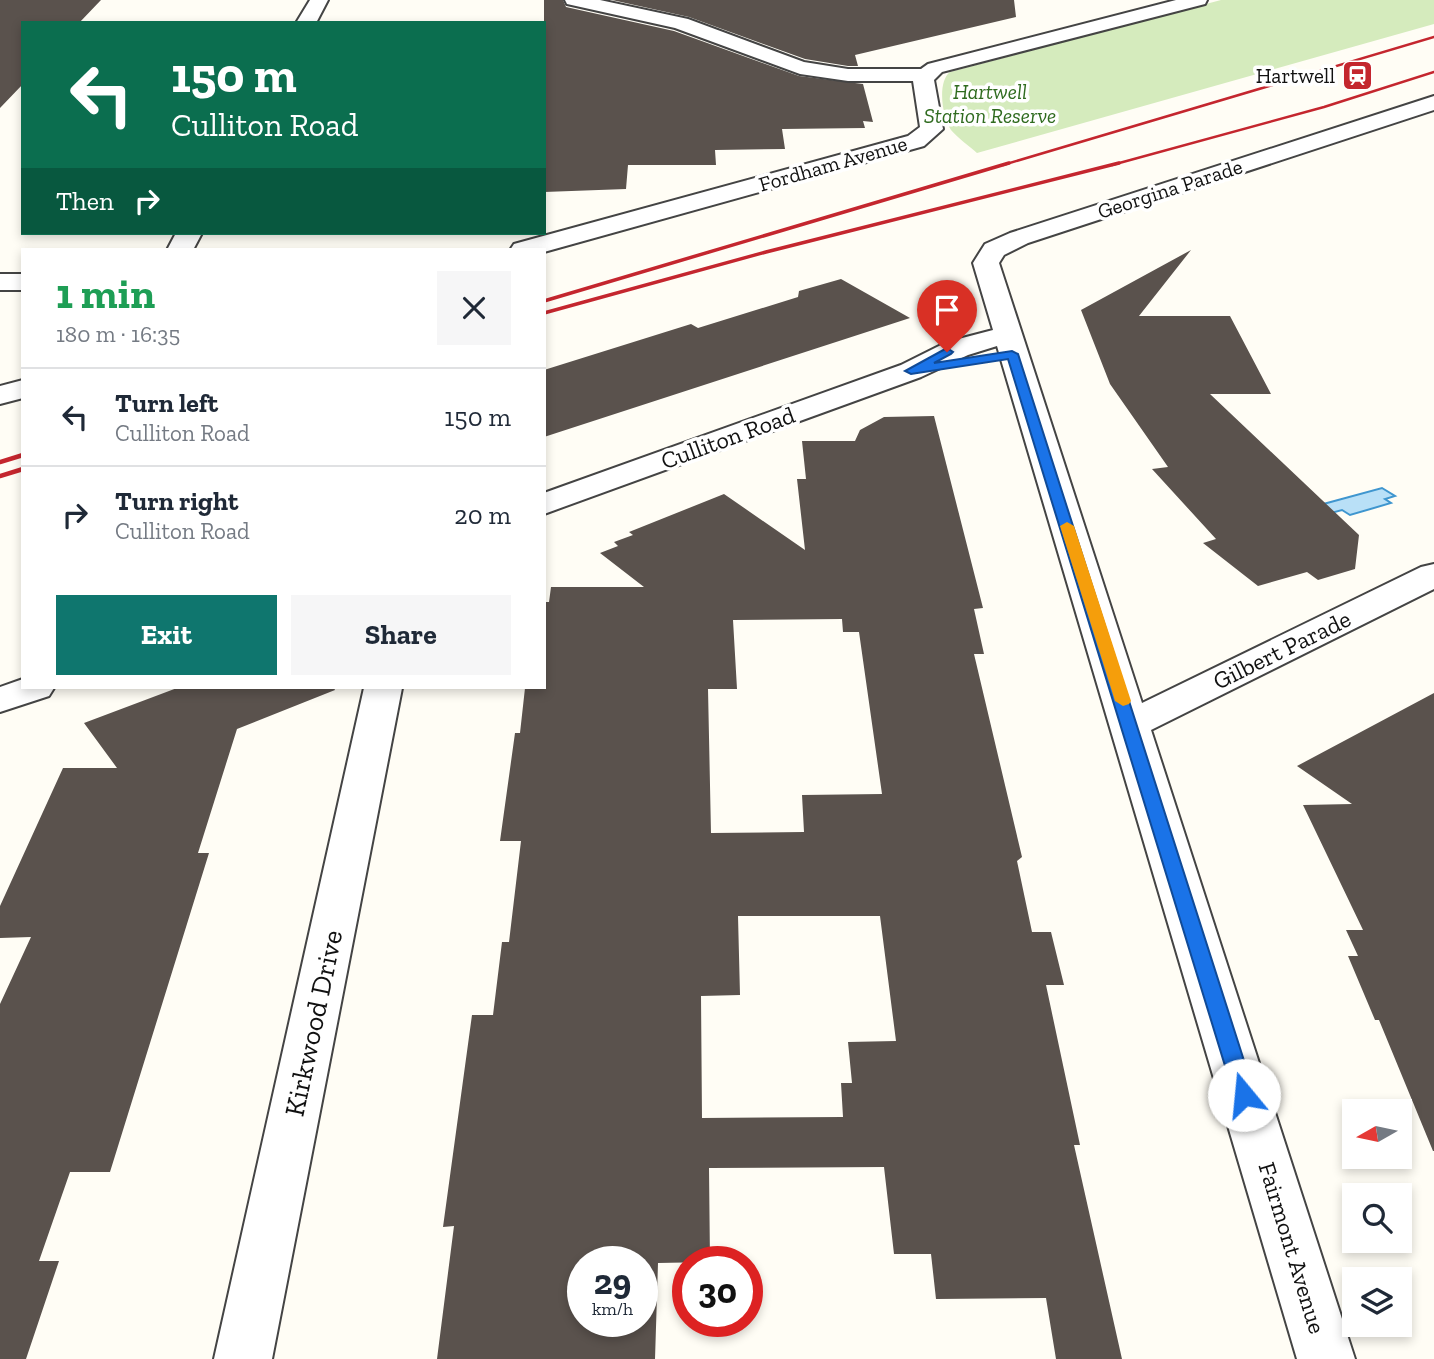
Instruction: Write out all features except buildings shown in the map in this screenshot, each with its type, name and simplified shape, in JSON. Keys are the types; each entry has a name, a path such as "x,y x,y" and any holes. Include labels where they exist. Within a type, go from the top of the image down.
{"street":[{"path":"307,21 319,0"},
{"path":"574,0 681,23 800,68 848,75 924,75 943,65 1181,2"},
{"name":"Fordham Avenue","path":"530,248 925,138 933,129 933,124 924,75"},
{"name":"Georgina Parade","path":"1010,345 987,271 986,263 994,250 1049,228 1434,103"},
{"path":"0,282 21,282"},
{"name":"Culliton Road","path":"546,503 911,371 1010,345"},
{"name":"Fairmont Avenue","path":"1010,345 1131,724 1326,1359"},
{"path":"0,395 21,390"},
{"name":"Gilbert Parade","path":"1131,724 1434,575"},
{"path":"0,700 32,689"},
{"name":"Kirkwood Drive","path":"243,1359 383,689"}],"green space":[{"name":"Hartwell Station Reserve","path":"1221,0 1434,0 1434,24 977,153 951,130 948,124 943,109 942,91 943,83 950,72"}],"water":[{"path":"1382,488 1395,496 1385,499 1391,503 1350,515 1342,510 1316,517 1305,509"}],"railway":[{"path":"1003,165 1434,37"},
{"path":"1112,165 1324,107 1434,72"},
{"path":"546,300 1009,163"},
{"path":"546,312 766,252 1119,163"},
{"path":"0,462 21,456"},
{"path":"0,476 21,470"}],"slow traffic":[{"path":"1067,526 1123,701"}],"place":[{"name":"Hartwell","path":"1358,76"}],"route":[{"path":"947,352 911,371 1012,354 1131,724 1244,1095"}]}
